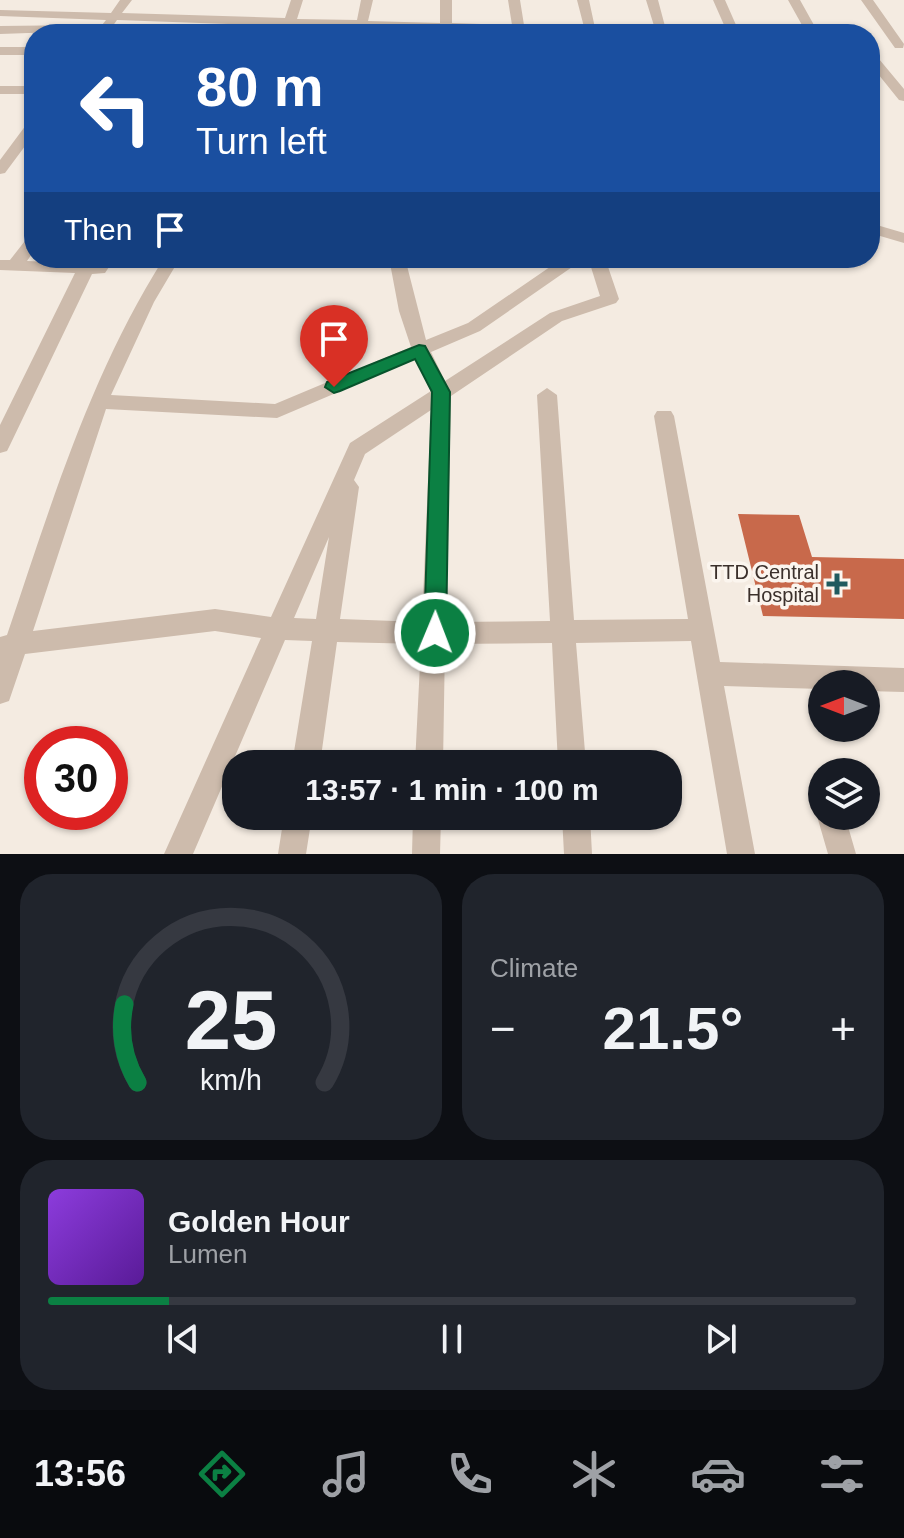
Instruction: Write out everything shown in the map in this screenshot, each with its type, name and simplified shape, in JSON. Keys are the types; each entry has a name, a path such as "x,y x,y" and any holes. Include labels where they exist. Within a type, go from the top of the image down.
{"street":[{"path":"109,24 126,0"},
{"path":"290,22 297,0"},
{"path":"362,24 367,0"},
{"path":"446,0 446,24"},
{"path":"514,0 517,24"},
{"path":"583,0 589,24"},
{"path":"652,0 659,24"},
{"path":"719,0 730,24"},
{"path":"794,0 807,24"},
{"path":"867,0 901,44"},
{"path":"0,13 303,24"},
{"path":"207,24 211,19"},
{"path":"0,30 24,30"},
{"path":"880,45 901,44"},
{"path":"0,51 24,51"},
{"path":"880,67 902,91"},
{"path":"0,90 24,90"},
{"path":"0,170 24,137"},
{"path":"0,143 22,140"},
{"path":"880,231 904,238"},
{"path":"8,265 24,250"},
{"path":"0,445 87,268"},
{"path":"0,692 8,646 109,372 143,300 165,268"},
{"path":"398,268 402,292 419,350 441,392 430,750"},
{"path":"99,401 277,411 474,327 558,268"},
{"path":"178,854 357,449 556,317 610,299 601,268"},
{"path":"547,395 571,750"},
{"path":"664,416 741,854"},
{"path":"308,750 352,459"},
{"path":"8,646 215,620 277,629 435,633 701,630"},
{"path":"710,674 904,680"},
{"path":"292,854 296,830"},
{"path":"426,854 427,830"},
{"path":"577,830 578,854"},
{"path":"835,830 842,854"}],"building":[{"path":"738,514 799,515 812,557 904,559 904,619 763,616"}],"place":[{"name":"TTD Central Hospital","path":"837,584"}],"route":[{"path":"334,387 419,350 441,392 435,633"}]}
